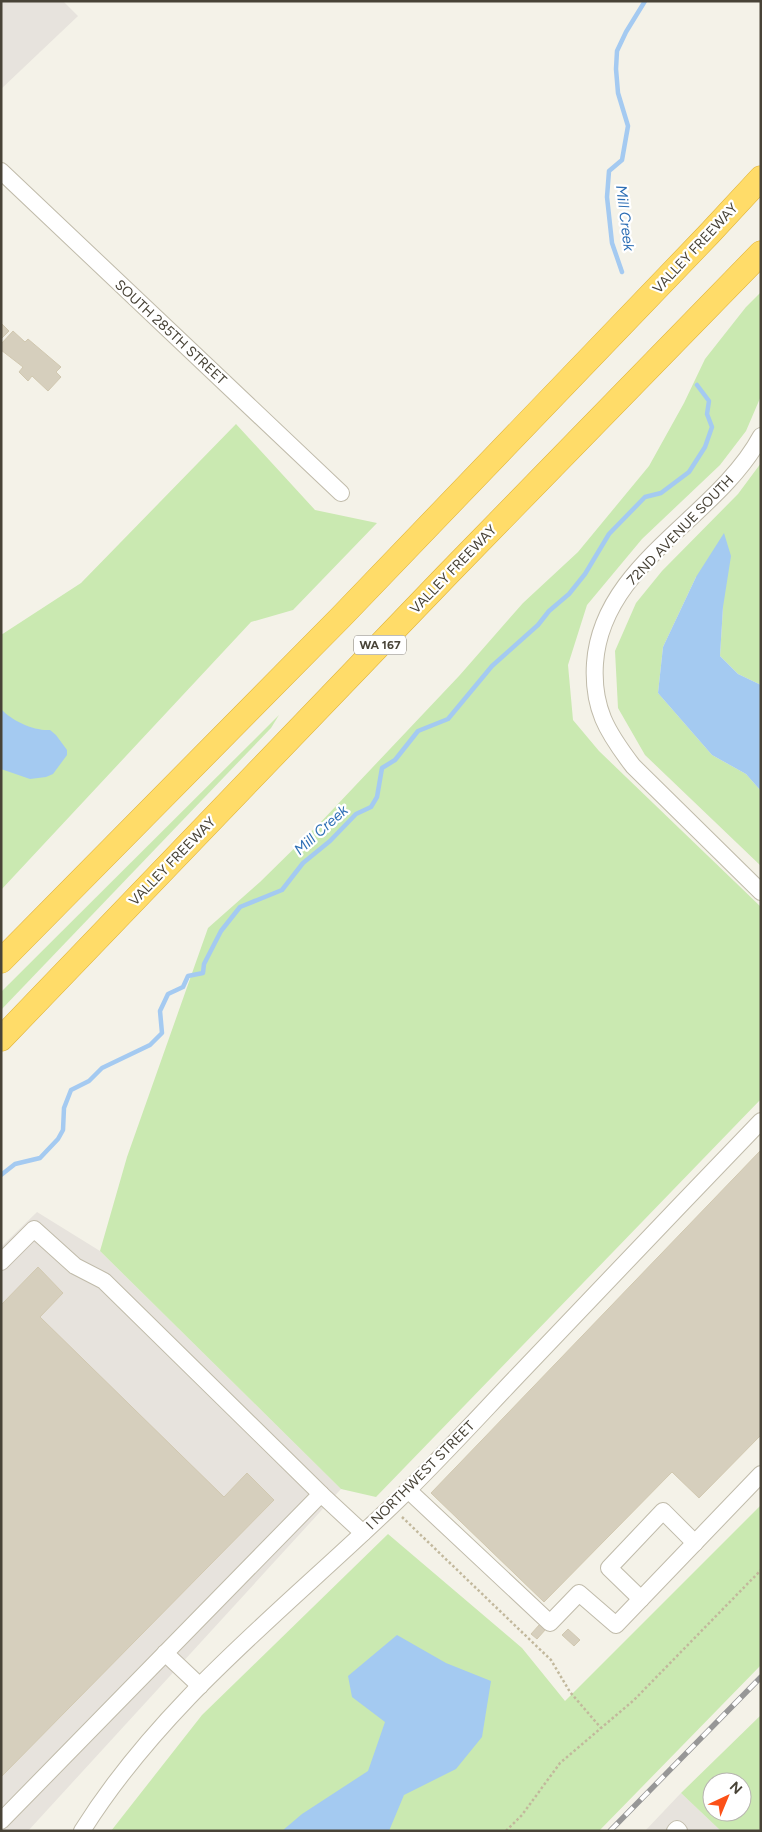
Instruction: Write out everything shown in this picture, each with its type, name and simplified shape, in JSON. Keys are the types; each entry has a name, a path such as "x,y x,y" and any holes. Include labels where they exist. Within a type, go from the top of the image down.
{"highway":[{"name":"VALLEY FREEWAY","path":"1,961 341,617 761,178"},
{"name":"VALLEY FREEWAY","path":"1,1040 453,568 761,253"}],"street":[{"name":"SOUTH 285TH STREET","path":"1,171 341,493"},
{"name":"72ND AVENUE SOUTH","path":"761,436 742,464 634,573 615,601 604,622 596,644 595,696 602,720 616,744 633,766 761,892"},
{"name":"I NORTHWEST STREET","path":"82,1831 125,1770 162,1725 200,1686 408,1490 761,1121"},
{"path":"1,1262 34,1229 75,1266 104,1281 362,1533"},
{"path":"408,1490 550,1623 579,1593 616,1625 761,1474"},
{"path":"1,1821 321,1494"},
{"path":"641,1599 609,1568 663,1512 695,1543"},
{"path":"166,1653 200,1686"},
{"path":"675,1831 677,1829 679,1831"}],"path":[{"path":"391,1507 551,1660 570,1692 601,1728"},
{"path":"506,1831 522,1815 560,1763 634,1700 761,1570"}],"shaded area":[{"path":"1,1 63,1 78,16 1,89"},
{"path":"37,1212 100,1251 341,1489 28,1831 1,1831 1,1247"},
{"path":"681,1793 702,1813 702,1822 712,1822 721,1831 645,1831"}],"green space":[{"path":"761,292 761,396 746,431 720,465 642,539 587,605 568,665 573,720 599,751 761,907 761,1099 376,1497 341,1489 100,1251 127,1157 208,928 260,882 319,824 459,676 523,603 578,552 649,466 684,403 705,359 746,307"},
{"path":"236,424 315,510 377,523 293,610 251,622 1,890 1,635 81,583"},
{"path":"761,463 761,685 738,674 720,656 723,607 696,577 663,647 658,693 712,755 746,774 761,791 761,866 645,755 618,708 615,651 636,603 662,571 738,494"},
{"path":"279,715 271,728 1,1010 1,992"},
{"path":"761,1505 761,1665 599,1831 111,1831 202,1715 388,1534 522,1648 565,1701"},
{"path":"761,1715 761,1831 721,1831 712,1822 752,1822 752,1772 703,1772"},
{"path":"702,1773 702,1813 681,1793"}],"water":[{"path":"724,533 731,556 723,607 720,656 738,674 761,685 761,791 746,774 712,755 658,693 663,647 696,577"},
{"path":"1,709 24,724 37,729 50,730 56,735 67,750 67,755 53,774 30,779 1,769"},
{"path":"397,1635 446,1663 491,1681 482,1737 456,1769 404,1795 389,1831 282,1831 302,1814 368,1771 385,1722 352,1697 348,1676"}],"building":[{"path":"1,323 9,331 1,339"},
{"path":"13,331 25,342 28,339 61,367 56,372 61,377 48,391 32,376 28,381 19,372 23,367 1,350 1,344"},
{"path":"761,1150 761,1435 699,1498 672,1472 544,1602 431,1493"},
{"path":"38,1267 63,1293 40,1317 224,1497 247,1473 274,1500 1,1777 1,1305"},
{"path":"540,1624 546,1629 537,1639 531,1634"},
{"path":"568,1629 580,1640 574,1646 562,1635"}],"waterway":[{"name":"Mill Creek","path":"622,272 612,243 607,197 609,171 622,160 628,126 618,93 617,51 645,1"},
{"name":"Mill Creek","path":"1,1175 15,1164 40,1158 58,1139 63,1130 64,1108 71,1090 89,1081 102,1068 150,1045 162,1033 160,1011 168,994 183,987 188,976 203,973 204,964 221,931 240,907 282,890 303,863 330,841 356,814 371,807 377,797 382,768 395,760 418,731 448,719 492,666 569,594 585,574 609,534 645,497 661,493 689,472 705,447 712,427 707,414 709,401 697,385"}],"railway":[{"path":"610,1831 761,1677"}]}
